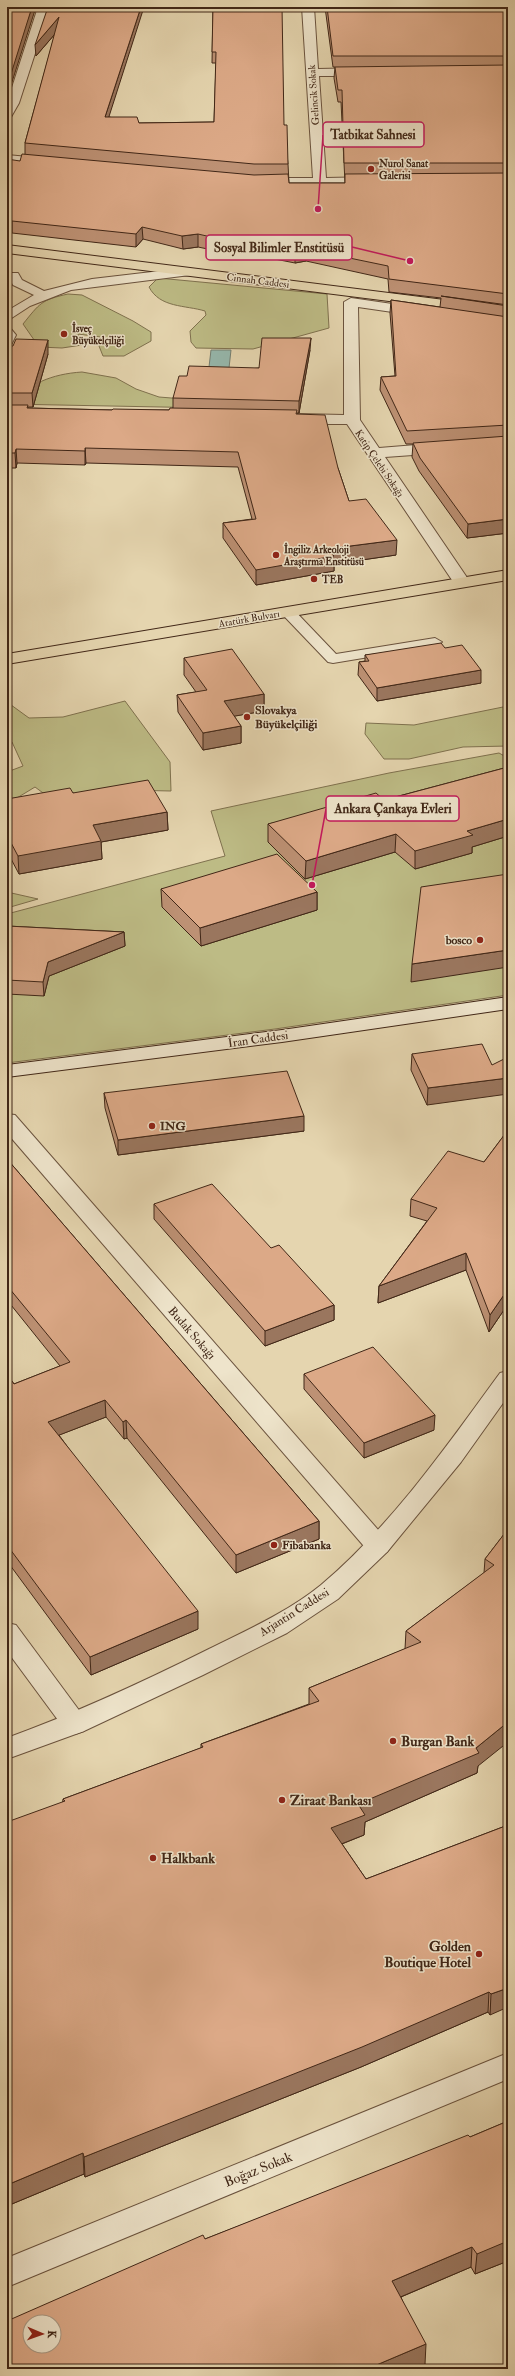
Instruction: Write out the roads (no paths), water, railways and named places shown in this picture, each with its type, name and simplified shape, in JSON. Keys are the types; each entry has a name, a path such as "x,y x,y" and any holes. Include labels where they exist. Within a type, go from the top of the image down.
{"main road":[{"name":"Cinnah Caddesi","path":"7,249 508,312"},
{"path":"469,307 508,306"},
{"name":"Atatürk Bulvarı","path":"490,578 508,571"},
{"name":"Atatürk Bulvarı","path":"7,659 462,582 508,576"}],"street":[{"path":"7,114 13,103 44,7"},
{"name":"Gelincik Sokak","path":"308,7 320,182"},
{"path":"312,72 374,72"},
{"path":"7,159 62,164"},
{"path":"247,181 386,181"},
{"name":"Katip Çelebi Sokağı","path":"462,582 352,420 351,302 508,324"},
{"path":"286,419 352,420"},
{"path":"373,453 452,447"},
{"name":"İran Caddesi","path":"7,1071 282,1036 508,1003"},
{"name":"Budak Sokağı","path":"7,1120 378,1546"},
{"name":"Arjantin Caddesi","path":"7,1749 75,1724 194,1668 278,1626 329,1592 378,1546 452,1456 508,1379"},
{"path":"7,1632 75,1724"},
{"name":"Boğaz Sokak","path":"7,2273 508,2066"}],"lane":[{"path":"7,317 17,308 42,294 104,280 148,277 186,272"},
{"path":"14,276 17,282 42,294"},
{"path":"7,332 10,336 7,342"},
{"path":"288,612 333,659 435,642"}],"water":[{"path":"211,350 231,350 229,368 209,367"}],"place":[{"name":"Nurol Sanat Galerisi","path":"371,169"},
{"name":"Tatbikat Sahnesi","path":"318,209"},
{"name":"Sosyal Bilimler Enstitüsü","path":"410,261"},
{"name":"İsveç Büyükelçiliği","path":"64,334"},
{"name":"İngiliz Arkeoloji Araştırma Enstitüsü","path":"276,555"},
{"name":"TEB","path":"314,579"},
{"name":"Slovakya Büyükelçiliği","path":"247,717"},
{"name":"Ankara Çankaya Evleri","path":"312,885"},
{"name":"bosco","path":"480,940"},
{"name":"ING","path":"152,1126"},
{"name":"Fibabanka","path":"274,1545"},
{"name":"Burgan Bank","path":"393,1741"},
{"name":"Ziraat Bankası","path":"282,1800"},
{"name":"Halkbank","path":"153,1858"},
{"name":"Golden Boutique Hotel","path":"479,1954"}]}
